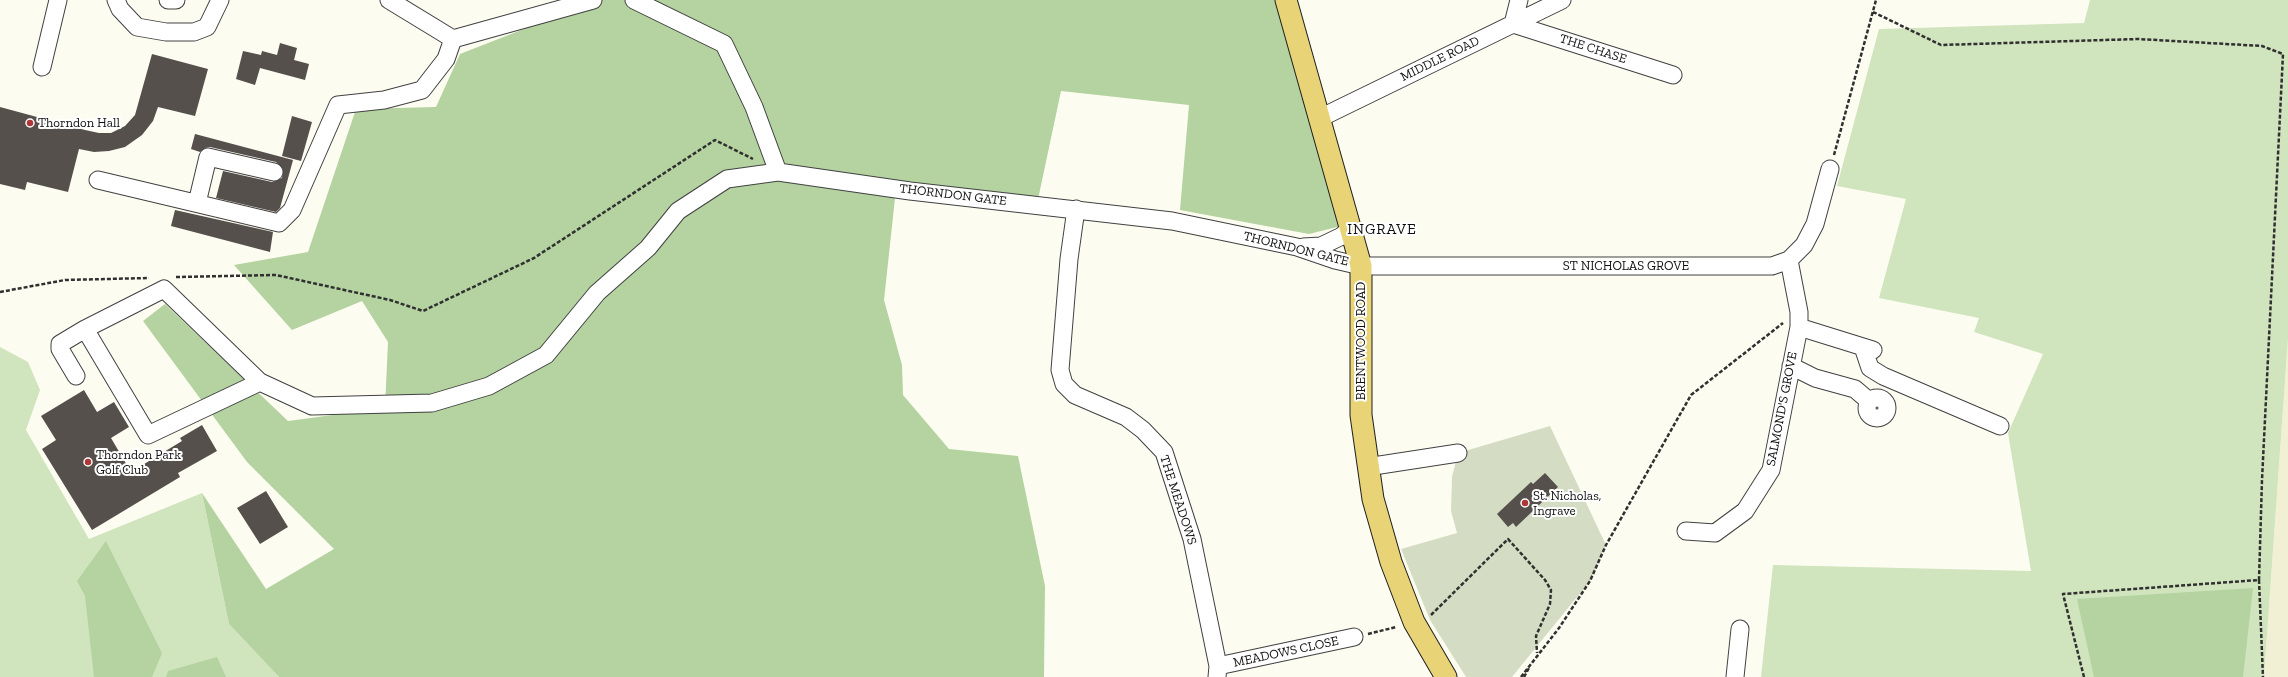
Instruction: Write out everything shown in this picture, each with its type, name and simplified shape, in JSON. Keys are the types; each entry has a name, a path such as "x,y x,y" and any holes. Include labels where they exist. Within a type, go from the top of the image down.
{"main road":[{"name":"BRENTWOOD ROAD","path":"1286,0 1360,266 1361,414 1367,466 1373,499 1391,562 1416,625 1446,677"}],"street":[{"path":"42,67 58,0"},
{"path":"116,0 120,9 137,27 166,32 194,32 207,27 220,0"},
{"path":"168,0 176,0"},
{"path":"389,0 453,39 592,0"},
{"path":"634,0 724,44 754,107 778,172"},
{"path":"1513,24 1519,0"},
{"name":"MIDDLE ROAD","path":"1318,119 1562,0"},
{"name":"THE CHASE","path":"1513,24 1673,75"},
{"path":"98,180 279,223 292,210 338,105 384,100 422,90 446,59 453,39"},
{"path":"197,203 208,157 274,172"},
{"name":"ST NICHOLAS GROVE","path":"1360,266 1772,266 1789,260 1804,245 1815,224 1830,169"},
{"name":"THORNDON GATE","path":"85,329 164,289 260,382 312,406 432,402 489,386 546,355 597,293 648,248 678,211 727,179 778,172 910,191 1172,221 1297,247 1335,260 1360,266"},
{"name":"THE MEADOWS","path":"1076,209 1069,260 1060,370 1064,384 1075,395 1126,417 1143,430 1164,452 1192,539 1218,672"},
{"path":"1297,247 1321,246 1342,236 1350,228"},
{"name":"SALMOND'S GROVE","path":"1686,531 1715,533 1745,511 1771,470 1799,327 1799,312 1789,260"},
{"path":"1799,327 1869,349 1870,368 1883,376 2000,426"},
{"path":"76,376 60,349 60,344 85,329 148,435 260,382"},
{"path":"1791,366 1815,378 1855,389 1869,401"},
{"path":"1367,466 1458,453"},
{"path":"1735,677 1740,629"},
{"name":"MEADOWS CLOSE","path":"1218,672 1354,638"}],"path":[{"path":"1830,169 1876,0"},
{"path":"1872,12 1941,45 2138,39 2262,46 2284,54 2262,480 2259,580 2263,677"},
{"path":"174,277 276,275 390,300 423,311 534,258 715,140 778,172"},
{"path":"0,292 65,280 151,278"},
{"path":"1521,677 1537,654 1559,628 1590,581 1606,545 1691,395 1783,322 1799,327"},
{"path":"1354,638 1416,625 1508,539 1545,580 1551,590 1550,604 1536,636 1537,654 1524,677"},
{"path":"2084,677 2063,594 2259,580"}],"green space":[{"path":"598,0 1286,0 1349,224 1309,234 1180,210 1189,105 1061,91 1037,204 896,189 884,300 902,365 903,395 949,449 1018,456 1045,586 1044,677 279,677 229,624 202,493 266,589 334,549 247,462 143,321 165,304 288,421 385,408 388,342 362,301 292,330 234,265 308,252 356,109 436,107 460,54"},
{"path":"2090,0 2288,0 2288,338 2264,677 1761,677 1773,565 2031,571 2008,433 2043,354 1974,332 1979,318 1879,298 1906,199 1837,186 1879,29 2084,23"},
{"path":"2288,338 2288,677 2264,677"},
{"name":"Thorndon Park Golf Club","path":"0,347 28,362 40,390 26,430 89,539 202,493 229,624 279,677 0,677"},
{"path":"1550,426 1606,545 1590,581 1512,677 1466,677 1430,620 1401,549 1457,533 1451,511 1452,477 1458,453"},
{"path":"106,541 162,653 152,677 94,677 85,596 77,581"},
{"path":"2253,588 2243,677 2094,677 2077,599"},
{"path":"217,657 226,677 166,677 168,671"}],"building":[{"path":"280,43 297,48 294,60 309,64 305,80 260,68 255,85 236,79 243,51 261,55 262,51 277,55"},
{"name":"Thorndon Hall","path":"152,54 208,69 195,116 158,107 153,121 142,135 125,147 109,151 94,152 79,149 68,192 27,182 25,190 0,184 0,107 85,130 99,133 111,133 125,126 135,115"},
{"path":"292,116 312,122 301,161 282,156"},
{"path":"195,134 293,160 280,208 276,212 216,198 223,171 272,182 282,178 283,169 276,162 210,147 205,148 200,152 191,149"},
{"path":"175,210 273,232 270,252 171,226"},
{"name":"Thorndon Park Golf Club","path":"84,390 97,412 114,402 129,427 111,438 131,472 182,441 180,438 202,425 217,451 178,473 180,477 92,530 42,449 56,440 41,416"},
{"name":"St. Nicholas, Ingrave","path":"1545,473 1558,487 1516,527 1513,523 1508,527 1497,514 1531,482 1533,484"},
{"path":"266,491 288,527 260,544 237,508"}],"place":[{"name":"Thorndon Hall","path":"30,123"},
{"name":"Thorndon Park Golf Club","path":"88,462"},
{"name":"St. Nicholas, Ingrave","path":"1525,503"}],"district":[{"name":"INGRAVE","path":"1382,230"}]}
